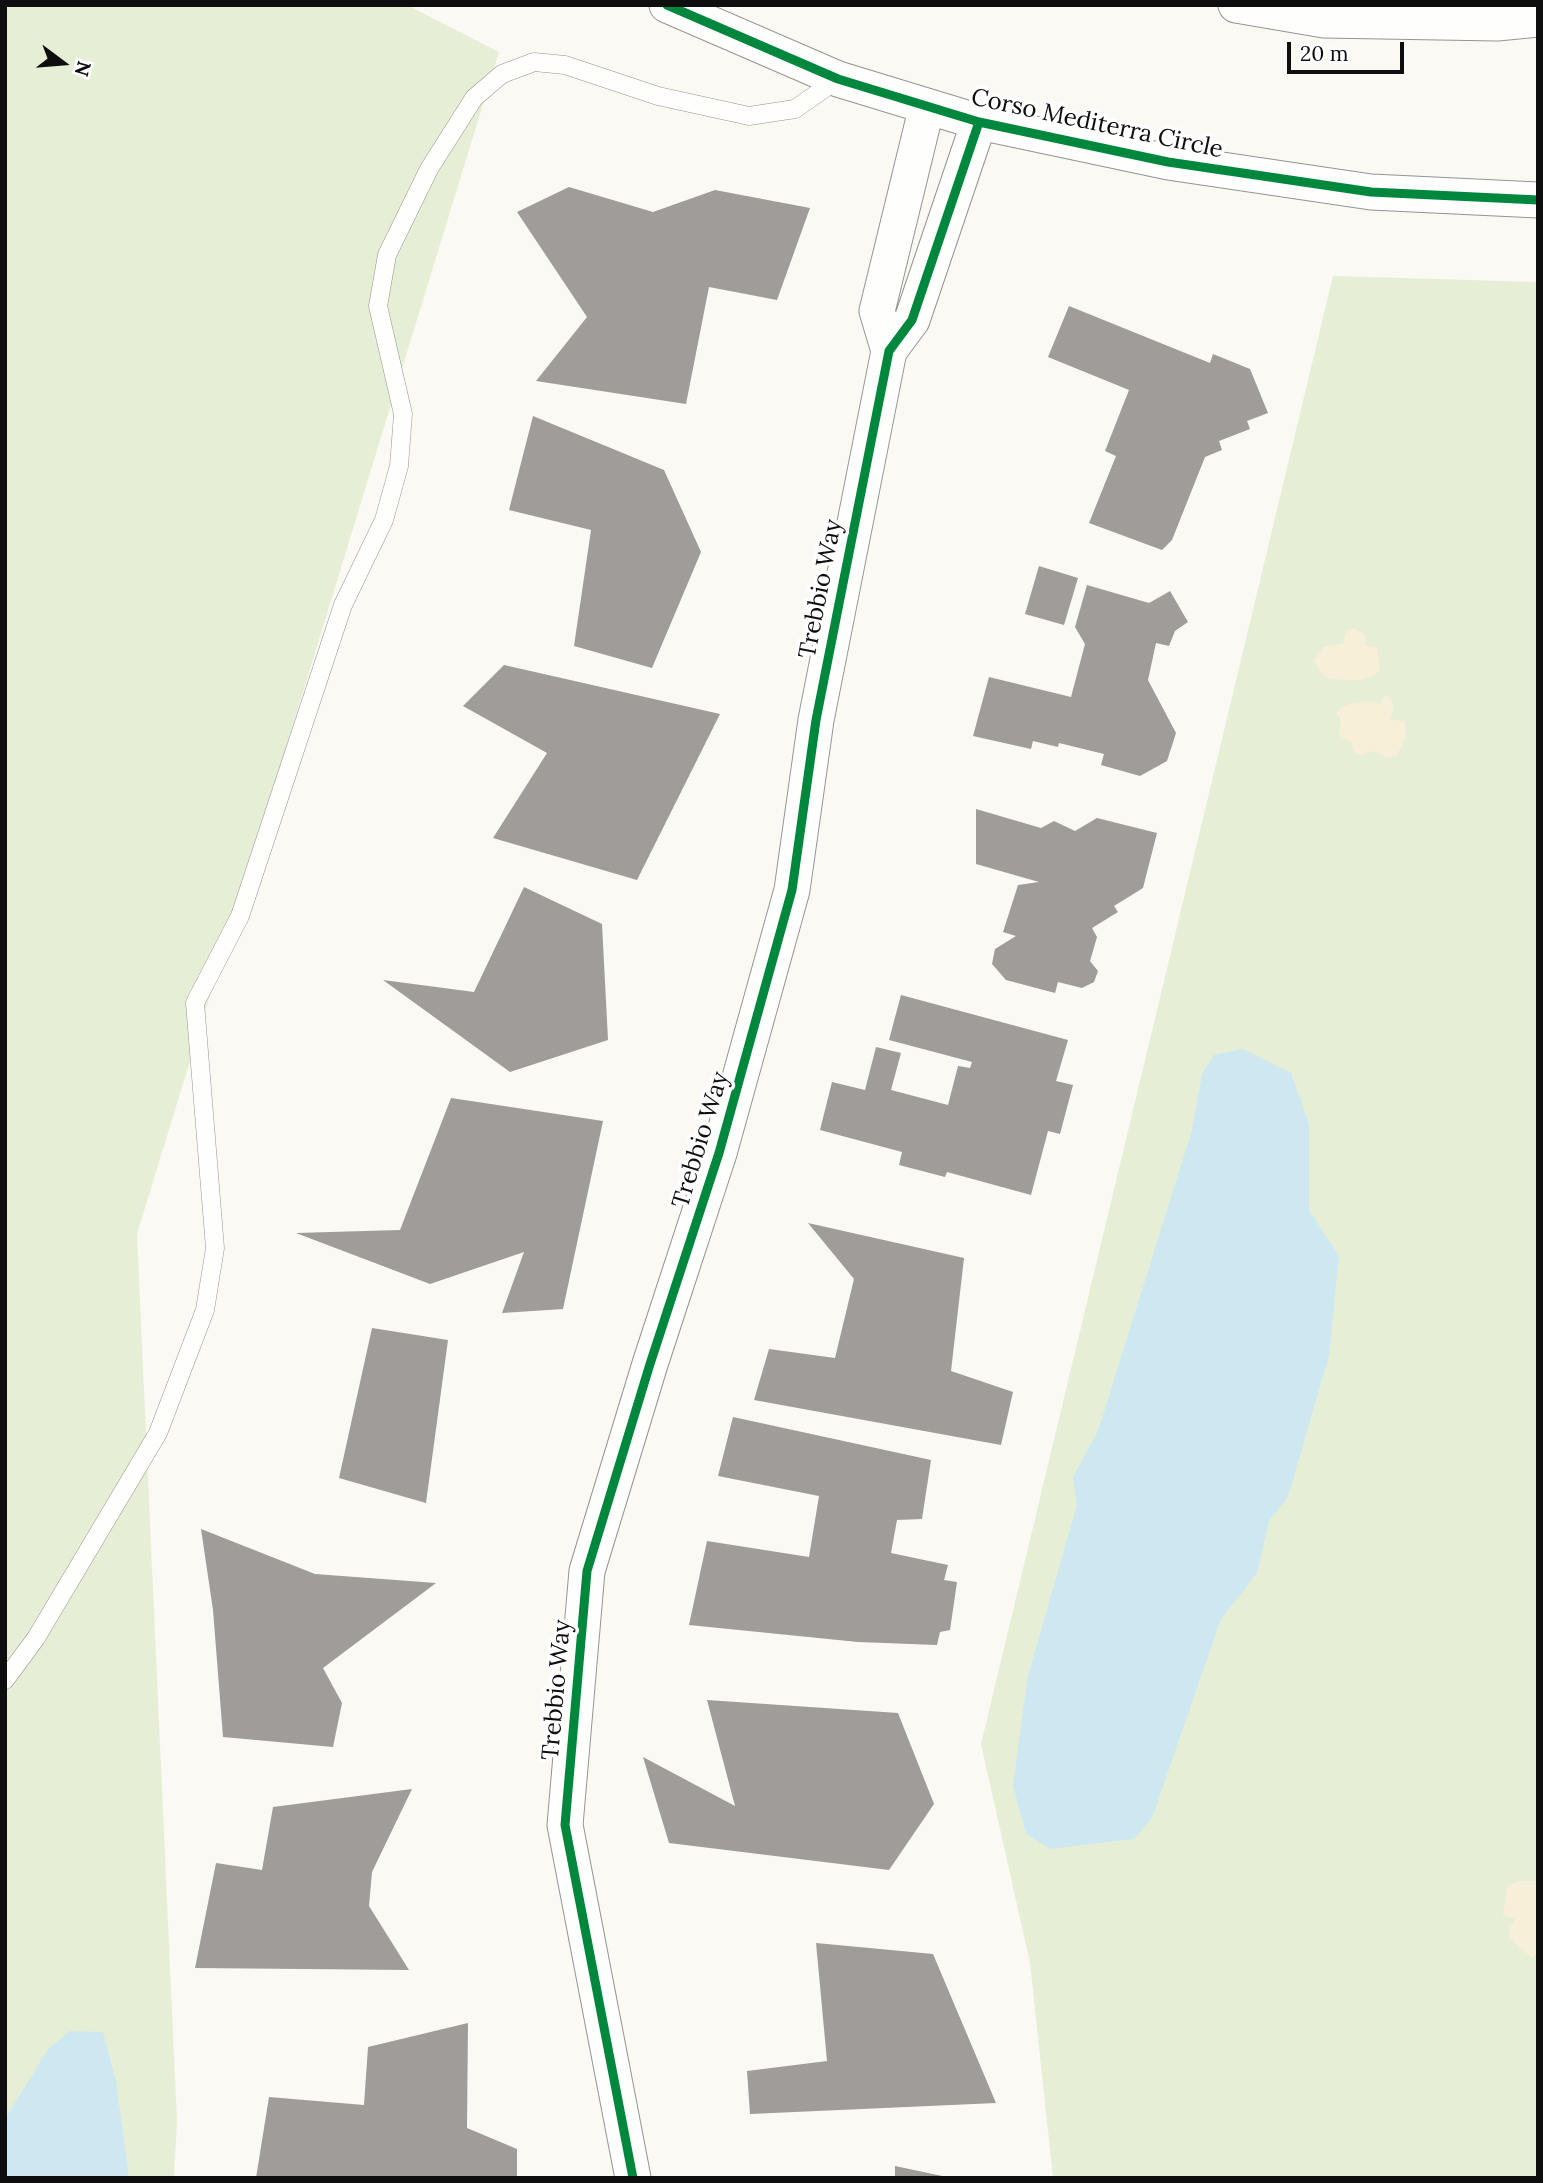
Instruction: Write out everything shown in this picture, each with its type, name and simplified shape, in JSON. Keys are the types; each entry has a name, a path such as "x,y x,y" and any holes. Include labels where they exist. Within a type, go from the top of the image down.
{"street":[{"name":"Corso Mediterra Circle","path":"667,5 838,79 979,122 1168,162 1371,192 1538,200"},
{"path":"1236,5 1324,20 1497,23 1538,19"},
{"name":"Trebbio Way","path":"889,351 877,311 927,106"},
{"name":"Trebbio Way","path":"633,2178 565,1825 587,1572 650,1364 719,1153 792,890 816,720 889,351 912,320 979,122"}],"lane":[{"path":"5,1680 36,1638 158,1433 205,1310 215,1248 195,1003 240,916 343,606 384,520 399,466 403,414 378,306 387,255 429,169 474,97 502,74 534,62 565,65 658,96 749,116 795,109 838,79"}],"green space":[{"path":"5,5 407,5 499,52 137,1234 177,2121 174,2178 5,2178"},
{"path":"1333,276 1538,282 1538,2178 1053,2178 1030,1963 981,1744"}],"sand":[{"path":"1355,628 1366,636 1365,646 1377,647 1380,670 1361,679 1325,677 1313,661 1323,647 1343,643 1347,630"},
{"path":"1386,695 1393,706 1390,719 1405,722 1406,736 1397,755 1389,758 1373,751 1361,755 1353,751 1352,743 1339,735 1341,721 1337,712 1356,702 1379,703"},
{"path":"1519,1881 1538,1881 1538,1955 1531,1957 1511,1939 1509,1930 1515,1919 1503,1915 1508,1886"}],"water":[{"path":"1243,1049 1291,1073 1309,1124 1309,1210 1339,1256 1329,1356 1288,1497 1269,1521 1257,1573 1221,1619 1152,1818 1134,1839 1050,1849 1026,1834 1013,1785 1028,1675 1077,1505 1073,1477 1098,1431 1192,1130 1202,1074 1214,1055"},
{"path":"70,2031 103,2032 116,2081 129,2178 5,2178 5,2119 48,2049"}],"building":[{"path":"569,187 653,212 715,190 810,208 777,300 709,287 686,404 536,381 587,317 517,212"},
{"path":"1069,306 1210,363 1213,354 1250,369 1268,413 1247,421 1250,429 1219,441 1222,450 1205,457 1172,540 1162,550 1089,523 1116,456 1105,451 1129,390 1048,357"},
{"path":"533,416 664,470 701,552 652,668 574,646 591,530 509,510"},
{"path":"1039,566 1078,578 1064,625 1025,614"},
{"path":"1087,585 1149,603 1170,591 1188,622 1175,631 1169,646 1156,643 1148,680 1176,733 1167,761 1140,776 1101,765 1104,754 1059,743 1058,747 1033,741 1031,749 973,736 989,677 1071,697 1085,644 1075,627"},
{"path":"504,665 720,714 637,880 493,838 547,753 463,706"},
{"path":"976,809 1041,828 1054,821 1075,831 1097,818 1157,833 1143,888 1114,906 1118,912 1092,928 1097,937 1090,961 1098,971 1094,982 1082,988 1058,982 1055,993 1006,980 992,964 995,949 1016,936 1003,932 1018,885 1039,882 976,864"},
{"path":"524,887 602,924 608,1040 510,1072 383,980 474,992"},
{"path":"901,995 1068,1040 1056,1081 1073,1085 1060,1134 1048,1131 1031,1195 947,1172 945,1177 899,1165 902,1152 820,1130 832,1082 865,1090 876,1047 901,1053 891,1090 948,1105 958,1066 970,1068 972,1062 889,1040"},
{"path":"451,1098 603,1121 563,1309 502,1313 524,1252 430,1284 296,1233 400,1230"},
{"path":"808,1223 964,1258 951,1371 1013,1392 1001,1445 754,1400 769,1349 835,1358 854,1279"},
{"path":"372,1328 448,1340 426,1503 339,1478"},
{"path":"733,1417 931,1460 922,1519 897,1520 891,1553 948,1565 944,1580 957,1582 950,1630 940,1632 937,1645 858,1642 689,1625 707,1541 809,1557 819,1496 718,1476"},
{"path":"201,1529 315,1574 436,1583 323,1668 342,1703 333,1747 223,1737 213,1610"},
{"path":"707,1700 898,1713 934,1804 889,1870 669,1843 643,1757 735,1806"},
{"path":"412,1789 372,1872 369,1906 409,1970 195,1968 216,1863 262,1870 273,1807"},
{"path":"816,1943 933,1954 996,2103 750,2114 747,2071 827,2061"},
{"path":"468,2023 467,2128 517,2149 517,2178 256,2178 269,2097 364,2105 368,2047"},
{"path":"895,2166 947,2177 947,2178 895,2178"}],"cycle path":[{"path":"667,5 838,79 979,122 1168,162 1371,192 1538,200"},
{"path":"633,2178 565,1825 587,1571 650,1364 719,1153 792,890 816,720 889,351 912,320 979,122"}]}
